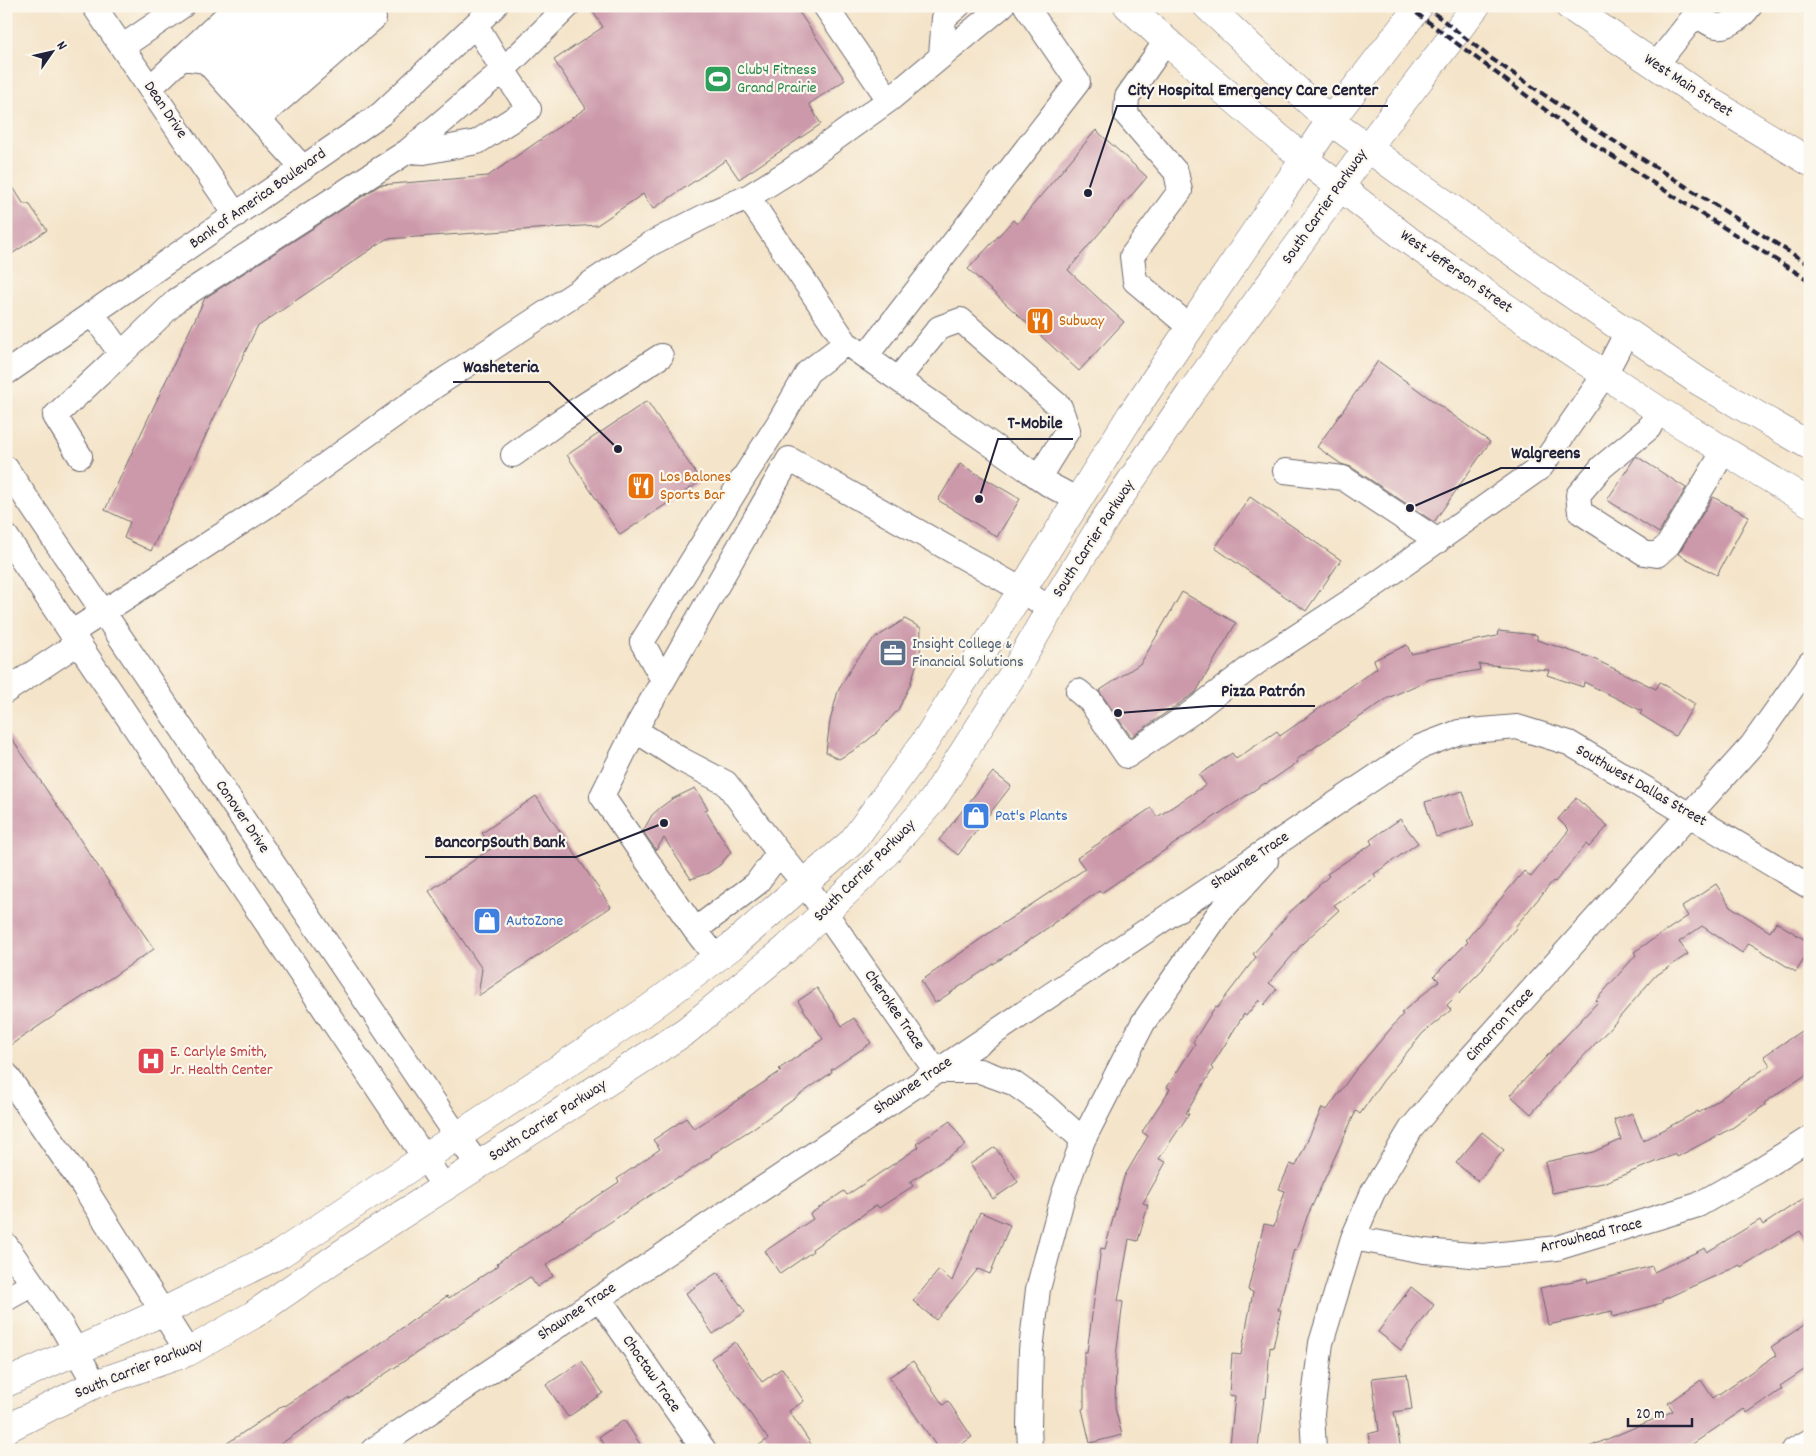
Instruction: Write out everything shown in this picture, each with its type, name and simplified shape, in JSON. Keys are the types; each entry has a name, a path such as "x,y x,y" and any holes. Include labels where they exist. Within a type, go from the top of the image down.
{"main road":[{"name":"West Jefferson Street","path":"1128,6 1304,159 1411,242 1658,410 1810,503"},
{"path":"1208,6 1330,121 1564,289 1700,382 1810,446"},
{"name":"South Carrier Parkway","path":"6,1383 162,1312 280,1254 650,1008 732,946 852,842 924,743 1022,590 1130,415 1191,328 1330,121 1419,6"},
{"name":"South Carrier Parkway","path":"6,1429 95,1384 188,1352 253,1315 350,1248 686,1031 787,948 879,862 933,800 1013,674 1105,519 1190,394 1368,147 1476,6"},
{"name":"West Main Street","path":"1569,6 1698,94 1810,162"}],"street":[{"name":"Dean Drive","path":"94,6 236,215"},
{"path":"122,47 182,6"},
{"path":"150,88 237,6"},
{"path":"232,89 266,6"},
{"path":"232,89 294,6"},
{"path":"232,89 326,6"},
{"name":"Bank of America Boulevard","path":"6,373 382,114 496,6"},
{"path":"80,456 55,416 177,300 408,151 503,70 568,6"},
{"path":"825,6 889,100"},
{"path":"941,55 944,18 958,6"},
{"path":"6,690 75,638 104,612 279,498 435,386 650,244 715,210 748,197 790,171 889,100 1002,6"},
{"path":"866,356 1078,82 1026,6"},
{"path":"1656,65 1688,8 1714,25 1723,25 1733,22 1744,15 1750,6"},
{"path":"232,89 365,12"},
{"path":"408,151 424,152 477,142 529,108 476,25"},
{"path":"1166,41 1127,96 1126,114 1176,172 1180,191 1132,256 1135,282 1191,328"},
{"path":"183,58 232,89 303,168"},
{"path":"748,197 846,343 1039,477 1078,500"},
{"path":"92,313 121,354"},
{"path":"898,379 939,328 961,320 1060,407 1068,430 1039,477"},
{"path":"1078,691 1090,701 1127,756 1191,713 1256,663 1378,583 1541,467 1605,374 1627,332"},
{"path":"663,680 642,642 808,372 846,343"},
{"path":"513,455 560,421 661,356"},
{"path":"1658,410 1649,428 1602,467 1578,495 1580,512 1644,553 1657,555 1668,546 1724,451"},
{"path":"766,442 789,459 1022,590 1050,609"},
{"path":"716,957 695,930 602,796 635,730 789,459"},
{"name":"Conover Drive","path":"6,468 479,1166"},
{"path":"1285,471 1321,475 1433,544"},
{"path":"6,536 445,1188"},
{"name":"Cimarron Trace","path":"1314,1450 1312,1413 1321,1343 1353,1238 1373,1192 1411,1130 1466,1062 1752,746 1810,663"},
{"name":"Southwest Dallas Street","path":"1459,732 1518,727 1569,743 1810,887"},
{"name":"Cherokee Trace","path":"635,730 680,759 726,783 826,912 936,1071"},
{"name":"Shawnee Trace","path":"373,1450 1420,747 1459,732"},
{"path":"1030,1450 1031,1350 1038,1289 1063,1196 1083,1140 1143,1023 1219,914 1286,836"},
{"path":"695,930 756,884 779,853"},
{"path":"936,1071 980,1071 1013,1083 1044,1105 1083,1140"},
{"path":"6,1074 84,1186 188,1352"},
{"name":"Arrowhead Trace","path":"1353,1238 1424,1251 1483,1256 1557,1248 1698,1205 1810,1138"},
{"path":"6,1245 61,1326 95,1384"},
{"path":"6,1299 33,1284"},
{"name":"Choctaw Trace","path":"599,1298 704,1450"},
{"path":"1794,1450 1810,1441"}],"building":[{"path":"589,6 795,6 845,80 809,104 821,124 739,179 726,160 653,209 643,194 597,225 386,239 257,327 151,551 124,538 130,522 105,510 205,298 380,185 488,176 586,108 554,60 603,27"},
{"path":"1096,130 1147,177 1068,270 1124,322 1079,371 968,269 1013,220 1017,224"},
{"path":"6,176 23,203 30,205 47,230 6,258"},
{"path":"1378,361 1490,442 1434,522 1351,467 1341,464 1317,447"},
{"path":"647,401 701,481 620,535 567,455"},
{"path":"1636,456 1686,488 1659,533 1607,500"},
{"path":"960,464 1020,499 997,537 938,500"},
{"path":"1250,497 1341,560 1306,611 1215,548"},
{"path":"1713,497 1749,516 1717,575 1678,554"},
{"path":"1182,592 1236,623 1196,692 1131,737 1099,691 1141,663"},
{"path":"905,619 921,628 920,654 910,685 898,710 878,732 858,748 839,759 826,752 830,721 838,691 854,663 874,639"},
{"path":"1498,631 1537,635 1537,640 1592,658 1656,689 1660,682 1695,704 1675,736 1640,714 1642,711 1584,682 1583,687 1547,675 1549,670 1479,664 1480,670 1430,679 1388,698 1296,760 1298,762 1266,784 1101,893 1099,891 1052,925 935,1003 921,981 1085,869 1077,858 1151,808 1157,817 1206,785 1199,775 1232,753 1236,759 1277,731 1280,736 1377,668 1374,660 1407,645 1411,654 1497,636"},
{"path":"6,730 154,949 6,1048"},
{"path":"993,772 1011,786 958,855 939,840"},
{"path":"695,788 708,809 705,810 731,852 720,865 708,873 691,879 664,838 656,850 643,831 652,815 661,807 672,799"},
{"path":"1463,791 1474,826 1436,837 1425,802"},
{"path":"536,796 611,907 478,996 482,969 429,891 492,848 482,833"},
{"path":"1576,798 1608,826 1589,847 1586,844 1555,882 1553,881 1484,968 1447,1005 1451,1010 1423,1033 1383,1081 1360,1114 1356,1111 1307,1217 1296,1250 1294,1249 1278,1310 1281,1310 1273,1348 1270,1347 1266,1398 1264,1398 1258,1448 1230,1445 1235,1396 1229,1395 1232,1354 1241,1355 1253,1292 1248,1290 1264,1224 1274,1226 1285,1191 1279,1189 1290,1164 1296,1166 1322,1108 1327,1110 1354,1072 1403,1014 1401,1013 1439,981 1434,976 1468,942 1466,940 1524,871 1531,877 1569,830 1558,819"},
{"path":"1400,819 1418,843 1374,874 1376,877 1334,905 1339,910 1303,943 1269,983 1277,989 1264,1005 1259,1000 1246,1016 1244,1014 1211,1067 1213,1069 1186,1113 1189,1114 1159,1159 1166,1162 1143,1203 1148,1205 1138,1241 1129,1239 1118,1301 1123,1302 1116,1356 1115,1408 1122,1435 1090,1443 1082,1409 1084,1408 1084,1352 1087,1352 1101,1248 1105,1249 1124,1177 1148,1136 1142,1132 1170,1089 1167,1087 1195,1044 1193,1042 1215,1007 1217,1008 1256,957 1253,954 1290,912 1329,876 1327,874 1372,844 1370,840"},
{"path":"1716,884 1730,906 1770,932 1776,922 1810,943 1810,949 1796,972 1749,943 1742,953 1702,926 1679,942 1688,954 1654,977 1613,1025 1531,1114 1510,1095 1598,1002 1596,1000 1636,955 1634,952 1688,916 1682,907"},
{"path":"817,988 842,1026 854,1018 871,1043 831,1070 832,1072 752,1129 546,1265 553,1276 537,1287 530,1277 272,1450 217,1450 371,1350 447,1296 449,1298 499,1265 497,1263 619,1182 617,1179 660,1149 653,1140 686,1118 694,1129 781,1071 779,1069 823,1039 798,1001"},
{"path":"1801,1031 1810,1043 1810,1072 1764,1103 1765,1105 1732,1128 1677,1157 1676,1154 1603,1183 1552,1193 1545,1162 1593,1152 1621,1140 1614,1120 1632,1113 1643,1141 1698,1111 1699,1113 1770,1065 1764,1056"},
{"path":"950,1121 966,1145 910,1182 913,1186 879,1208 877,1205 812,1249 813,1251 780,1274 765,1251 813,1219 810,1214 844,1191 847,1195 919,1147 916,1144"},
{"path":"1482,1132 1504,1150 1478,1181 1456,1163"},
{"path":"995,1147 1018,1182 993,1199 970,1164"},
{"path":"1810,1194 1810,1246 1800,1231 1741,1267 1740,1265 1662,1300 1662,1303 1613,1317 1612,1311 1548,1325 1540,1288 1587,1278 1588,1283 1652,1266 1654,1272 1705,1248 1707,1252 1760,1220 1763,1225"},
{"path":"980,1212 1010,1225 990,1274 978,1269 936,1320 913,1301 939,1270 952,1281"},
{"path":"718,1272 745,1312 713,1334 686,1293"},
{"path":"1411,1287 1434,1305 1401,1350 1378,1332"},
{"path":"1810,1321 1810,1366 1780,1386 1782,1389 1747,1413 1744,1409 1684,1450 1582,1450 1673,1411 1668,1403 1701,1380 1713,1398 1776,1355 1771,1347"},
{"path":"735,1342 762,1382 782,1368 804,1401 789,1411 815,1450 752,1450 768,1439 711,1358"},
{"path":"582,1361 603,1393 568,1417 546,1385"},
{"path":"913,1361 943,1405 948,1401 972,1437 953,1450 939,1450 889,1377"},
{"path":"1407,1374 1412,1409 1394,1412 1401,1450 1371,1450 1368,1434 1379,1431 1372,1378"},
{"path":"624,1420 644,1450 608,1450 599,1437"}],"railway":[{"path":"1407,6 1575,132 1681,201 1810,281"},
{"path":"1425,6 1492,59 1584,122 1810,265"}],"place":[{"name":"Club4 Fitness Grand Prairie","path":"718,79"},
{"name":"City Hospital Emergency Care Center","path":"1088,193"},
{"name":"Subway","path":"1040,321"},
{"name":"Washeteria","path":"618,449"},
{"name":"Los Balones Sports Bar","path":"641,486"},
{"name":"T-Mobile","path":"979,499"},
{"name":"Walgreens","path":"1410,508"},
{"name":"Insight College & Financial Solutions","path":"893,653"},
{"name":"Pizza Patrón","path":"1118,713"},
{"name":"Pat's Plants","path":"976,816"},
{"name":"BancorpSouth Bank","path":"664,823"},
{"name":"AutoZone","path":"487,921"},
{"name":"E. Carlyle Smith, Jr. Health Center","path":"151,1061"}]}
